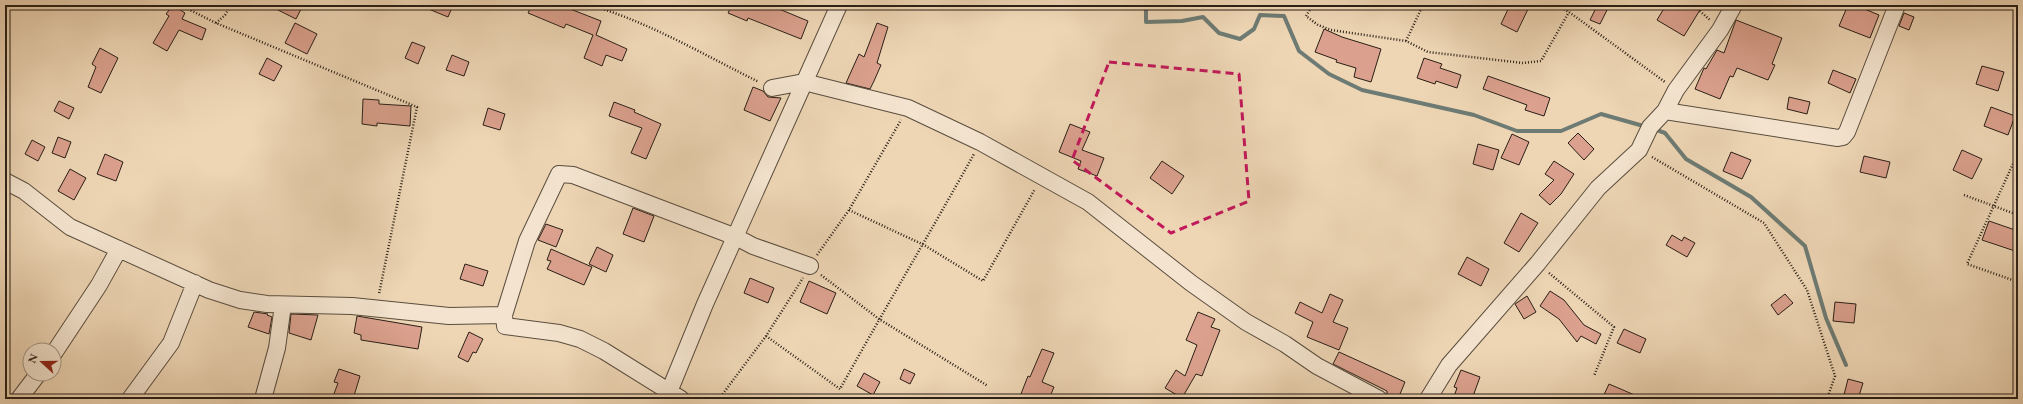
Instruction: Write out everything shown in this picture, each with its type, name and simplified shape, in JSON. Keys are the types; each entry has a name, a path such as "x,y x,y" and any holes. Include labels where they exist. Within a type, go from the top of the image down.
{"street":[{"path":"810,266 753,246 736,237 573,175 559,174 527,241 504,315 505,326 559,333 580,339 604,351 675,396 705,304 736,237 839,5"},
{"path":"1428,399 1449,365 1538,263 1598,188 1639,150 1650,127 1665,111 1676,90 1720,30 1734,5"},
{"path":"1665,111 1838,138 1843,137 1847,132 1897,5"},
{"path":"772,88 804,82 908,108 980,142 1043,175 1088,202 1191,284 1246,322 1285,344 1317,366 1379,399"},
{"path":"5,180 24,190 70,227 195,283 240,300 283,305 376,308 449,316 504,315"},
{"path":"61,342 99,285 119,249"},
{"path":"130,399 170,343 195,283"},
{"path":"264,399 277,348 283,305"},
{"path":"19,399 32,382"}],"path":[{"path":"180,5 216,24 417,107 376,308"},
{"path":"216,24 225,15 231,5"},
{"path":"590,5 608,10 679,42 772,88"},
{"path":"1314,5 1306,16 1318,25 1331,30 1406,41 1428,52 1523,63 1541,61 1569,12"},
{"path":"1406,41 1423,5"},
{"path":"1556,5 1569,12 1676,90"},
{"path":"1694,5 1720,30"},
{"path":"766,336 840,389 879,319 924,245 980,142"},
{"path":"1639,150 1764,224 1807,290 1835,376 1827,399"},
{"path":"2018,153 1967,264 2018,282"},
{"path":"849,210 924,245 983,281 1043,175"},
{"path":"1964,195 2018,215"},
{"path":"1538,263 1614,327 1594,376"},
{"path":"810,266 879,319 988,386"}],"highlighted area":[{"path":"1109,62 1239,74 1249,201 1171,233 1072,160"}],"building":[{"path":"173,5 185,13 182,19 206,29 202,40 179,30 167,51 153,43 169,16 166,14"},
{"path":"268,5 303,5 296,19"},
{"path":"419,5 453,5 448,17"},
{"path":"532,5 560,5 601,21 596,35 627,49 622,61 606,55 602,66 584,58 593,35 566,24 564,28 528,13"},
{"path":"732,5 780,5 779,9 808,21 801,39 748,18 747,21 728,13"},
{"path":"1510,5 1530,5 1517,32 1501,24"},
{"path":"1666,5 1703,5 1684,36 1657,20"},
{"path":"1848,5 1855,5 1879,15 1870,38 1839,26"},
{"path":"1597,6 1607,10 1600,24 1590,20"},
{"path":"1904,13 1914,17 1909,30 1899,26"},
{"path":"1736,20 1782,38 1772,64 1775,65 1768,80 1737,68 1733,77 1730,76 1720,99 1695,89 1704,68 1706,69 1717,50 1724,53"},
{"path":"295,23 317,34 307,54 285,43"},
{"path":"877,23 888,27 877,63 881,65 870,89 846,83 859,54 864,57"},
{"path":"1324,29 1342,37 1381,49 1371,82 1354,77 1356,68 1336,62 1337,60 1315,52"},
{"path":"412,42 425,47 418,64 405,58"},
{"path":"100,48 118,58 101,93 88,87 96,67 92,64"},
{"path":"452,55 469,62 464,76 446,70"},
{"path":"267,58 282,66 274,81 259,74"},
{"path":"1424,58 1442,64 1440,68 1461,75 1457,88 1436,81 1435,84 1417,78"},
{"path":"1982,66 2004,72 1998,91 1976,84"},
{"path":"1833,70 1856,79 1850,93 1828,83"},
{"path":"1488,76 1550,98 1544,116 1525,110 1527,105 1483,89"},
{"path":"753,87 763,91 768,97 781,98 770,121 744,110"},
{"path":"1789,97 1810,102 1807,114 1787,109"},
{"path":"363,99 379,100 379,104 411,106 410,126 377,123 377,126 362,124"},
{"path":"59,101 74,108 69,119 54,111"},
{"path":"614,102 635,110 634,112 661,124 646,159 631,153 642,128 609,116"},
{"path":"1991,107 2015,116 2008,135 1984,126"},
{"path":"488,108 505,114 500,130 483,125"},
{"path":"1070,124 1090,132 1082,150 1104,158 1097,176 1078,169 1081,161 1059,152"},
{"path":"1578,133 1594,149 1584,160 1568,143"},
{"path":"1512,134 1529,142 1519,165 1501,158"},
{"path":"58,137 71,142 65,158 52,153"},
{"path":"32,140 45,147 38,161 25,154"},
{"path":"1478,144 1499,150 1493,170 1473,164"},
{"path":"1962,150 1982,159 1972,179 1953,170"},
{"path":"1731,152 1751,160 1742,179 1723,171"},
{"path":"105,154 123,162 116,181 97,174"},
{"path":"1864,156 1890,162 1886,178 1860,172"},
{"path":"1162,161 1184,176 1172,194 1150,178"},
{"path":"1554,161 1574,174 1561,194 1550,205 1539,195 1554,180 1545,174"},
{"path":"70,169 86,178 74,200 58,191"},
{"path":"633,208 654,216 644,242 623,234"},
{"path":"1521,213 1538,223 1519,252 1504,243"},
{"path":"1989,221 2018,231 2018,252 1982,240"},
{"path":"546,224 563,230 556,247 538,240"},
{"path":"1672,235 1682,241 1684,237 1695,243 1687,257 1666,245"},
{"path":"597,247 613,255 606,272 589,264"},
{"path":"551,249 592,267 584,285 547,269 551,261 547,260"},
{"path":"1467,257 1489,269 1481,286 1458,274"},
{"path":"465,264 488,271 483,286 460,279"},
{"path":"750,278 774,288 768,303 744,293"},
{"path":"809,281 836,293 827,314 800,302"},
{"path":"1550,291 1564,300 1584,325 1601,334 1596,344 1581,336 1577,342 1559,319 1540,306"},
{"path":"1330,294 1343,300 1333,322 1348,328 1339,350 1307,337 1313,322 1295,313 1300,302 1322,313"},
{"path":"1785,294 1793,303 1778,315 1771,305"},
{"path":"1527,296 1536,312 1524,319 1515,304"},
{"path":"1835,302 1856,304 1854,323 1833,321"},
{"path":"254,312 268,314 267,315 272,317 269,334 248,327"},
{"path":"1198,312 1215,319 1211,327 1220,330 1202,376 1196,374 1182,398 1165,388 1176,370 1185,376 1197,345 1186,340"},
{"path":"291,314 318,315 311,340 289,333"},
{"path":"357,316 422,327 418,349 361,340 361,335 354,333"},
{"path":"1624,329 1646,339 1640,353 1617,343"},
{"path":"469,332 483,339 476,353 473,352 468,362 458,357"},
{"path":"1042,349 1054,353 1042,382 1054,387 1049,399 1019,399 1028,376 1030,377"},
{"path":"1339,352 1405,382 1398,399 1387,394 1387,391 1333,364"},
{"path":"339,369 360,376 353,399 332,399 338,383 334,382"},
{"path":"904,369 915,374 910,384 900,379"},
{"path":"1461,370 1480,377 1472,399 1453,399 1457,388 1454,387"},
{"path":"864,373 880,382 873,395 857,386"},
{"path":"1848,379 1863,383 1858,399 1843,399"},
{"path":"1609,384 1644,399 1602,399"}],"waterway":[{"path":"1146,5 1146,22 1182,21 1203,17 1219,33 1240,39 1254,29 1260,15 1284,16 1299,51 1329,74 1362,90 1474,115 1517,131 1561,131 1601,114 1647,127"},
{"path":"1654,129 1665,133 1686,159 1751,197 1805,246 1826,318 1846,365"}]}
